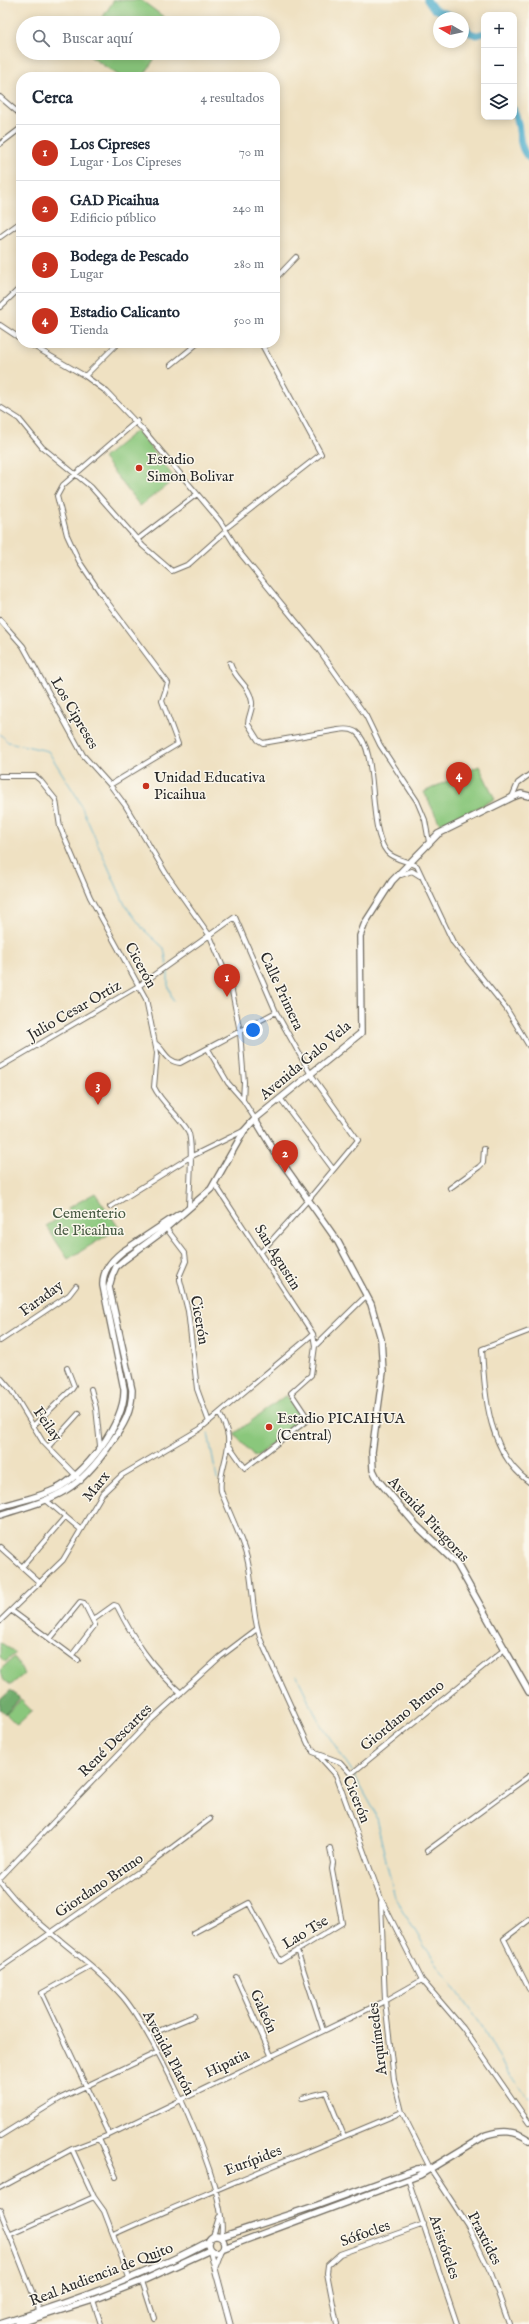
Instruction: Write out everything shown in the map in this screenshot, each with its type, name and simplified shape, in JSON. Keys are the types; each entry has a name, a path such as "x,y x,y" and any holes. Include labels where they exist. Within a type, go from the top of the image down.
{"main road":[{"name":"Avenida Galo Vela","path":"0,1515 47,1501 81,1481 97,1464 122,1427 131,1407 130,1383 109,1287 116,1267 166,1228 215,1184 244,1131 255,1119 361,1033 361,929 392,881 438,834 512,797 521,794 529,796"},
{"name":"Avenida Pitagoras","path":"255,1119 276,1154 338,1242 366,1296 381,1339 383,1372 372,1452 373,1470 378,1480 416,1525 457,1564 528,1688"},
{"name":"Avenida Galo Vela","path":"0,1507 56,1489 75,1476 100,1446 121,1414 124,1394 103,1286 104,1275 114,1259 122,1252 178,1214 187,1210"},
{"path":"430,2168 417,2169 318,2205 221,2237 213,2236 208,2242 210,2250 213,2252 223,2249 408,2179 430,2168 477,2139 492,2133 509,2132 529,2140"},
{"path":"221,2237 225,2244 223,2249"},
{"name":"Real Audiencia de Quito","path":"0,2324 40,2312 130,2279 175,2259 208,2242"},
{"name":"Real Audiencia de Quito","path":"17,2324 93,2300 142,2281 210,2250"}],"street":[{"path":"0,97 16,111"},
{"path":"0,144 16,132"},
{"path":"0,237 16,226"},
{"path":"280,273 296,257"},
{"path":"0,307 16,292"},
{"path":"0,324 16,335"},
{"path":"37,348 85,376 107,392 136,421 197,494 225,530 240,553 317,648 366,716 380,745 417,801 425,820 429,842"},
{"path":"85,376 113,348"},
{"path":"171,365 192,348"},
{"path":"0,406 19,419 42,447 75,473 138,539 172,571 189,564 225,530 321,454 264,348"},
{"path":"110,785 178,744 162,701 168,683 102,595 70,544 57,496 63,485 75,473 136,421"},
{"path":"138,539 197,494"},
{"name":"Los Cipreses","path":"0,620 23,646 83,755 110,785 166,875 210,936 231,986 240,1032 244,1074 243,1100"},
{"path":"230,663 233,673 247,687 251,697 252,708 248,724 258,740 263,743 338,730 356,732 364,744 370,765 380,840 388,853 417,866 420,876 453,942 506,1008 529,1046"},
{"path":"512,797 518,783 529,775"},
{"name":"Cicerón","path":"0,776 35,776 56,800 60,827 90,897 140,985 146,999 155,1042 157,1061 154,1087 188,1132 192,1145 187,1210"},
{"path":"392,881 412,871 420,876"},
{"name":"Calle Primera","path":"210,936 235,917 276,1012 310,1073 358,1140 332,1169"},
{"name":"Julio Cesar Ortiz","path":"0,1066 140,985 164,970 210,936"},
{"path":"155,1042 166,1057 172,1062 180,1063 276,1012"},
{"path":"208,1049 228,1083 243,1100 255,1119"},
{"path":"261,1252 309,1199 332,1169 280,1098"},
{"path":"110,1207 190,1157 244,1131"},
{"path":"450,1188 483,1163 484,1149"},
{"name":"San Agustin","path":"215,1184 261,1252 313,1334 315,1346"},
{"name":"Cicerón","path":"166,1228 186,1253 186,1261 180,1275 180,1280 188,1311 197,1389 209,1422"},
{"name":"Faraday","path":"0,1341 69,1295 76,1286"},
{"path":"228,1444 245,1468 306,1421 307,1417 291,1394 291,1391 311,1375 315,1346 366,1296"},
{"path":"529,1331 482,1349 484,1392 500,1450 516,1473 529,1482"},
{"name":"Marx","path":"0,1621 63,1560 102,1494 122,1475 209,1422 313,1334"},
{"path":"33,1426 72,1390 74,1386 67,1368"},
{"name":"Feilay","path":"0,1377 12,1391 33,1426 48,1447 81,1481"},
{"path":"91,1389 96,1408 100,1446"},
{"path":"48,1447 79,1413"},
{"name":"Cicerón","path":"219,1413 228,1437 228,1444 220,1482 221,1491 247,1558 257,1629 303,1734 313,1752 336,1775 381,1899 422,1980 463,2028 529,2123"},
{"path":"47,1501 80,1529"},
{"path":"22,1567 65,1517"},
{"path":"0,1548 40,1583"},
{"path":"50,1639 80,1602 84,1603 95,1625 72,1655"},
{"path":"93,1620 114,1605 118,1606 126,1624 151,1663 181,1693"},
{"path":"12,1611 78,1660"},
{"name":"René Descartes","path":"0,1878 121,1749 232,1647 257,1629"},
{"name":"Giordano Bruno","path":"313,1752 340,1762 351,1774 506,1648"},
{"path":"427,1851 529,1776"},
{"name":"Giordano Bruno","path":"0,1968 150,1864 210,1819"},
{"name":"Lao Tse","path":"193,1933 248,1903 280,1960 342,1923 332,1869 333,1863 330,1848"},
{"name":"Avenida Platón","path":"0,1881 10,1895 123,1997 149,2035 181,2100 216,2188 222,2227 221,2237"},
{"name":"Arquímedes","path":"381,1899 385,2000 394,2080 402,2112 430,2168"},
{"path":"529,1920 507,1935 504,1941 529,1989"},
{"path":"297,1950 323,2030"},
{"path":"90,1966 42,1993 109,2136"},
{"name":"Galeón","path":"236,1977 271,2055"},
{"name":"Hipatia","path":"0,2188 72,2149 109,2136 385,2000 422,1980"},
{"path":"149,2035 194,2016"},
{"path":"0,2136 61,2098 158,2052"},
{"path":"302,2098 326,2092 344,2136"},
{"name":"Eurípides","path":"114,2234 216,2188 402,2112"},
{"path":"99,2139 116,2177"},
{"path":"72,2149 94,2197 104,2211 130,2279"},
{"name":"Praxtides","path":"430,2168 468,2226 490,2273 509,2324"},
{"name":"Aristóteles","path":"408,2179 457,2324"},
{"path":"11,2234 94,2197"},
{"path":"0,2210 11,2234 40,2312"},
{"name":"Avenida Platón","path":"213,2236 220,2215"},
{"name":"Sófocles","path":"337,2324 327,2273 332,2260 340,2254 424,2224"},
{"path":"215,2267 223,2249"},
{"path":"210,2250 230,2324"},
{"path":"142,2281 154,2318"},
{"path":"93,2300 101,2324"}],"green space":[{"path":"114,0 141,0 163,16 104,16"},
{"path":"96,60 154,60 146,72 114,72"},
{"name":"Estadio Simon Bolivar","path":"137,430 175,479 140,506 103,458"},
{"path":"479,766 495,799 441,826 424,792"},
{"name":"Cementerio de Picaihua","path":"95,1193 119,1228 68,1259 46,1226 69,1212 68,1208"},
{"name":"Estadio PICAIHUA (Central)","path":"286,1395 304,1420 255,1457 234,1434"},
{"path":"0,1642 16,1653 5,1662 0,1657"},
{"path":"14,1657 24,1674 11,1685 2,1679 0,1670"},
{"path":"11,1690 20,1699 5,1714 0,1709 0,1700"},
{"path":"21,1700 32,1711 17,1725 6,1714"}],"waterway":[{"path":"427,0 434,9 442,12"},
{"path":"469,32 477,35 481,34"},
{"path":"517,119 522,147 529,158"},
{"path":"0,734 8,742 48,751 77,797 125,905 144,930 164,948 167,964"},
{"path":"168,967 168,985 173,1001"},
{"path":"208,1433 217,1479"},
{"path":"297,1676 318,1720 352,1771"},
{"path":"353,1773 374,1810 395,1898 425,1947 480,2023 508,2074 529,2097"}],"place":[{"name":"Estadio Simon Bolivar","path":"139,468"},
{"name":"Unidad Educativa Picaihua","path":"146,786"},
{"name":"Estadio Calicanto","path":"459,795"},
{"name":"Los Cipreses","path":"227,997"},
{"name":"Bodega de Pescado","path":"98,1105"},
{"name":"GAD Picaihua","path":"285,1173"},
{"name":"Estadio PICAIHUA (Central)","path":"269,1427"}]}
